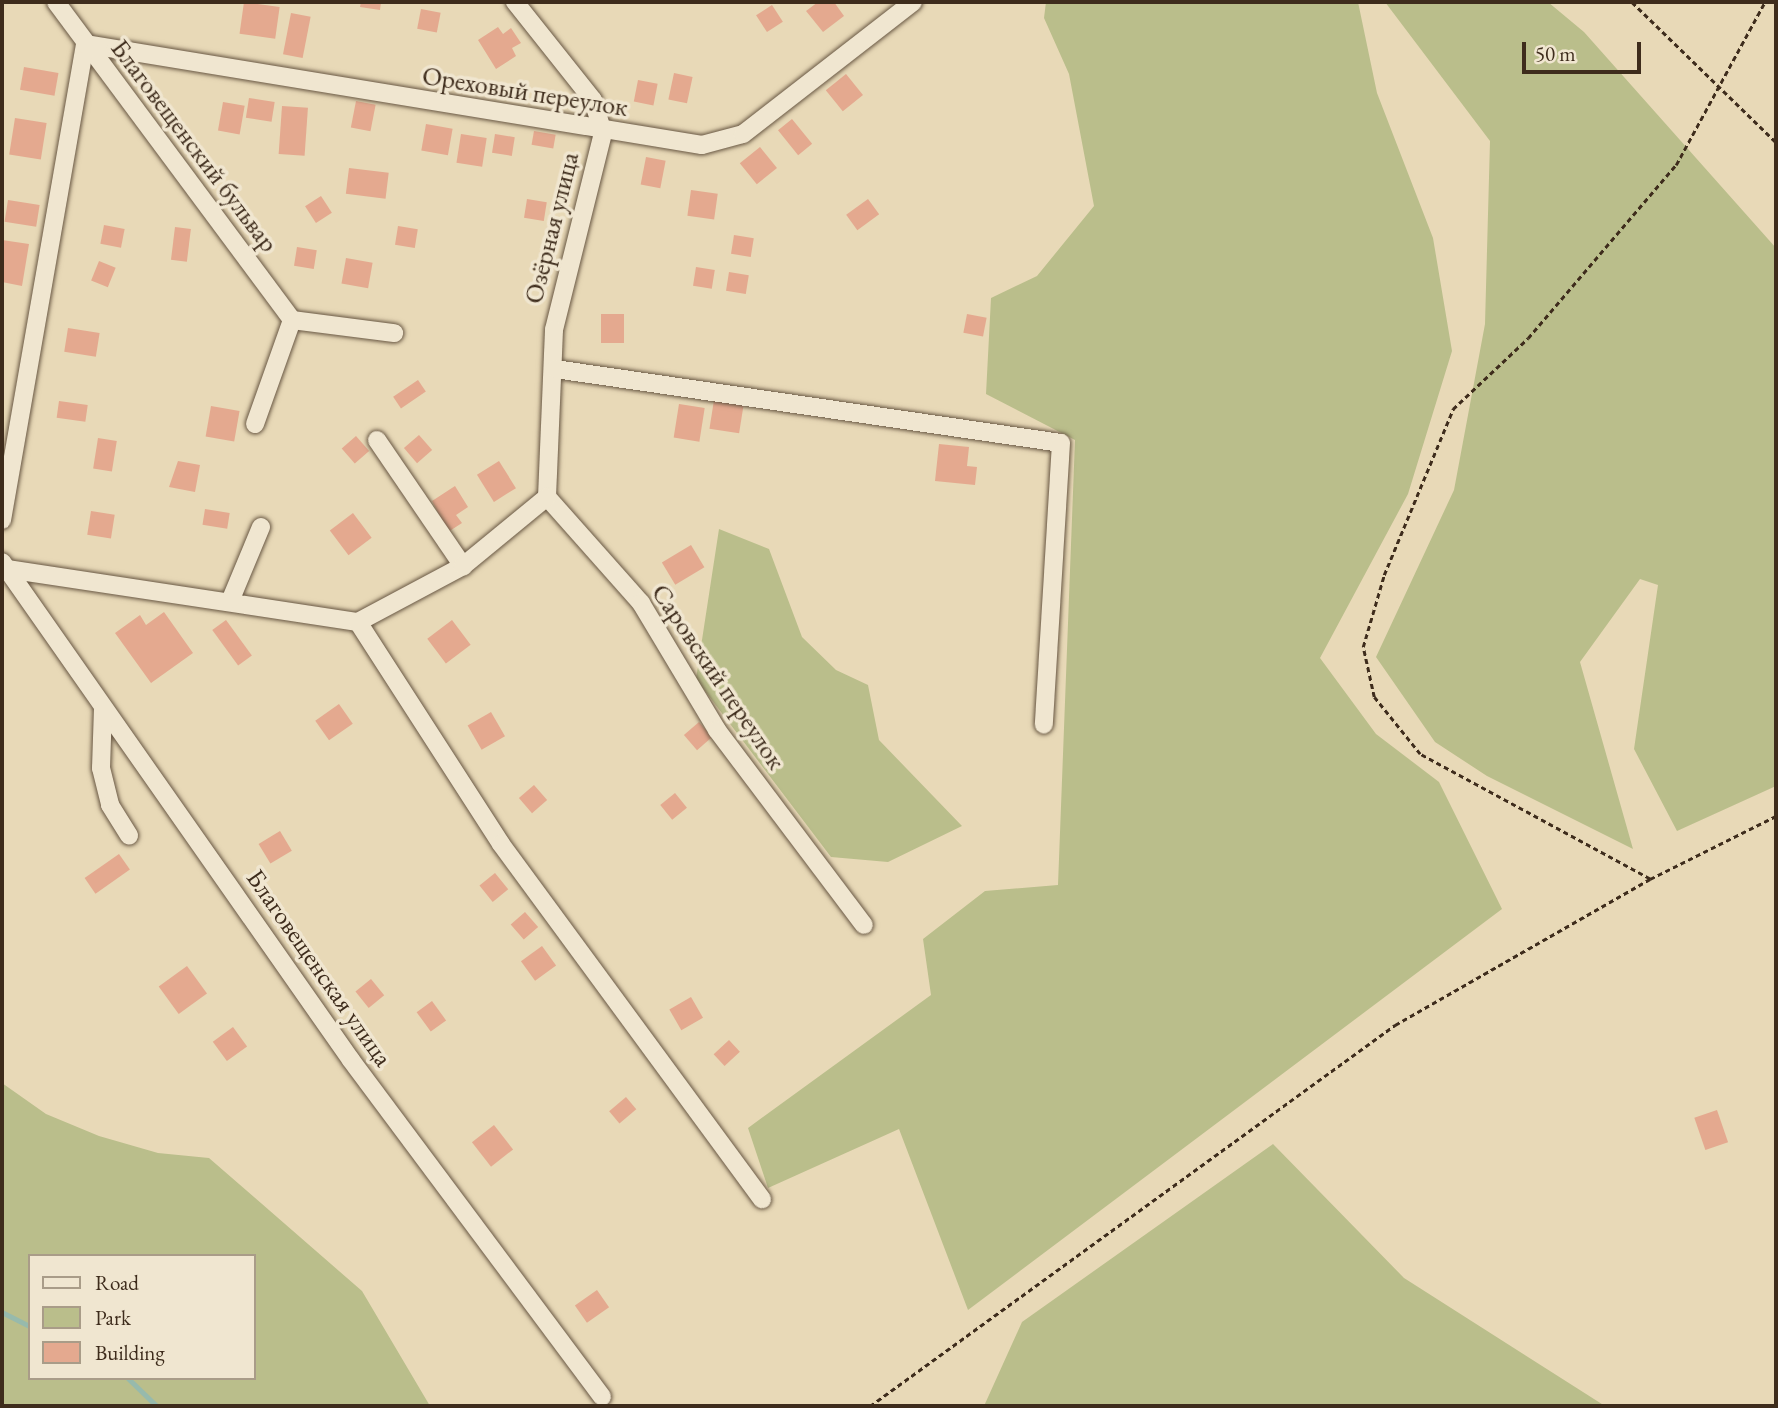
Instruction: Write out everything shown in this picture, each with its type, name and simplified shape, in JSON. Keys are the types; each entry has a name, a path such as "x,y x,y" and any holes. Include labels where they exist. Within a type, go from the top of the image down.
{"street":[{"name":"Благовещенский бульвар","path":"56,2 292,320"},
{"name":"Озёрная улица","path":"515,2 593,100 603,133 554,330 555,369 547,497"},
{"name":"Ореховый переулок","path":"85,44 603,133 724,143 913,2"},
{"path":"2,520 5,489 85,44"},
{"path":"255,424 292,320 394,333"},
{"path":"555,369 1061,443 1044,724"},
{"path":"377,440 463,566"},
{"path":"4,566 358,622 463,566 547,497"},
{"name":"Саровский переулок","path":"547,497 641,603 717,730 864,925"},
{"path":"231,600 261,527"},
{"name":"Благовещенская улица","path":"4,566 351,1060 603,1397"},
{"path":"358,622 501,844 762,1199"},
{"path":"103,708 100,768 110,805 129,836"}],"path":[{"path":"1632,2 1776,142"},
{"path":"1650,879 1420,754 1374,697 1363,647 1384,575 1453,409 1528,338 1676,165 1723,90 1765,2"},
{"path":"870,1406 1395,1025 1650,879 1776,816"}],"green space":[{"path":"1046,2 1358,2 1377,93 1433,238 1452,351 1408,494 1320,658 1376,734 1439,782 1502,909 968,1310 899,1129 768,1188 748,1128 931,995 923,939 985,891 1058,885 1075,440 986,394 991,298 1037,276 1094,206 1069,74 1044,18"},
{"path":"1385,2 1548,2 1584,32 1776,248 1776,786 1677,831 1634,749 1658,585 1640,579 1580,662 1633,849 1487,776 1435,742 1376,657 1454,490 1485,324 1490,141"},
{"path":"719,529 769,549 802,637 836,670 868,685 879,740 962,826 888,862 831,857 696,679"},
{"path":"2,1083 46,1114 99,1136 158,1153 209,1158 362,1291 430,1406 2,1406"},
{"path":"1273,1144 1404,1278 1605,1406 984,1406 1022,1322"}],"building":[{"path":"244,2 280,7 275,39 240,34"},
{"path":"361,2 381,2 380,10 360,7"},
{"path":"818,2 834,2 844,16 823,32 806,11"},
{"path":"772,5 783,22 767,32 756,15"},
{"path":"421,9 441,13 437,32 417,29"},
{"path":"291,13 311,17 303,58 283,54"},
{"path":"498,27 503,34 511,28 521,43 512,48 516,56 496,69 478,40"},
{"path":"24,67 58,73 54,96 20,90"},
{"path":"674,73 693,77 687,103 668,99"},
{"path":"846,74 863,95 843,111 826,90"},
{"path":"638,80 658,84 653,105 634,102"},
{"path":"249,98 275,102 272,122 246,118"},
{"path":"356,101 376,105 370,131 351,128"},
{"path":"223,102 245,106 240,134 218,131"},
{"path":"282,106 308,108 305,156 279,154"},
{"path":"15,118 47,123 41,160 9,155"},
{"path":"792,119 812,144 798,155 778,130"},
{"path":"426,124 453,129 448,155 421,151"},
{"path":"534,131 556,135 553,149 532,145"},
{"path":"461,134 487,138 482,167 456,163"},
{"path":"495,134 515,137 512,156 492,153"},
{"path":"760,147 777,168 757,184 740,163"},
{"path":"646,157 666,161 660,188 641,184"},
{"path":"349,168 389,173 386,199 346,194"},
{"path":"691,190 718,194 714,220 687,216"},
{"path":"321,196 332,213 316,223 305,206"},
{"path":"527,199 547,202 544,221 524,218"},
{"path":"868,199 879,214 857,230 846,215"},
{"path":"8,200 40,205 36,227 5,222"},
{"path":"104,225 125,229 121,248 100,244"},
{"path":"398,226 418,229 415,248 395,245"},
{"path":"175,227 191,229 187,262 171,260"},
{"path":"734,235 754,238 751,257 731,254"},
{"path":"2,240 29,244 22,286 2,282"},
{"path":"297,247 317,250 314,269 294,266"},
{"path":"346,258 373,263 368,288 341,284"},
{"path":"99,261 116,268 108,287 91,280"},
{"path":"696,267 715,270 712,289 693,286"},
{"path":"729,272 749,275 746,294 726,291"},
{"path":"601,314 624,314 624,343 601,343"},
{"path":"967,314 987,318 983,336 963,333"},
{"path":"68,328 100,333 96,357 64,352"},
{"path":"418,380 426,392 401,408 393,397"},
{"path":"714,400 744,405 739,433 709,429"},
{"path":"59,401 88,405 85,422 57,418"},
{"path":"679,404 705,408 699,442 674,438"},
{"path":"211,406 240,411 234,442 206,437"},
{"path":"419,435 432,450 417,463 404,448"},
{"path":"356,436 369,451 355,464 342,448"},
{"path":"98,438 117,441 112,472 93,469"},
{"path":"939,444 969,447 967,466 977,467 975,485 935,481"},
{"path":"178,461 200,465 195,492 169,487"},
{"path":"499,461 516,488 494,502 477,475"},
{"path":"455,486 468,507 456,515 462,523 448,532 432,501"},
{"path":"205,509 230,513 227,529 202,525"},
{"path":"91,511 115,515 111,538 87,535"},
{"path":"353,513 372,538 348,555 330,530"},
{"path":"691,545 704,567 675,585 662,563"},
{"path":"164,612 193,653 151,683 115,633 140,615 146,625"},
{"path":"226,620 252,656 238,666 212,630"},
{"path":"452,620 471,645 446,663 427,639"},
{"path":"339,704 353,724 329,740 315,721"},
{"path":"491,712 505,736 482,750 468,726"},
{"path":"699,722 712,737 697,750 684,735"},
{"path":"534,785 547,800 532,813 519,798"},
{"path":"675,793 687,808 672,820 660,805"},
{"path":"280,831 292,851 270,864 259,844"},
{"path":"119,854 130,870 95,894 85,878"},
{"path":"495,873 508,889 493,902 479,886"},
{"path":"525,912 538,927 524,940 511,924"},
{"path":"542,946 556,965 535,981 521,961"},
{"path":"187,966 207,994 179,1014 159,987"},
{"path":"371,979 384,995 369,1008 355,992"},
{"path":"691,997 703,1018 681,1030 669,1009"},
{"path":"432,1001 446,1020 431,1032 417,1012"},
{"path":"233,1027 247,1046 227,1061 213,1042"},
{"path":"729,1040 740,1052 725,1066 714,1054"},
{"path":"626,1097 636,1109 619,1123 609,1111"},
{"path":"1717,1110 1728,1142 1705,1150 1694,1118"},
{"path":"494,1125 513,1149 491,1167 472,1142"},
{"path":"597,1290 609,1307 587,1323 575,1305"}],"waterway":[{"path":"2,1312 28,1325"},
{"path":"130,1380 157,1406"}]}
